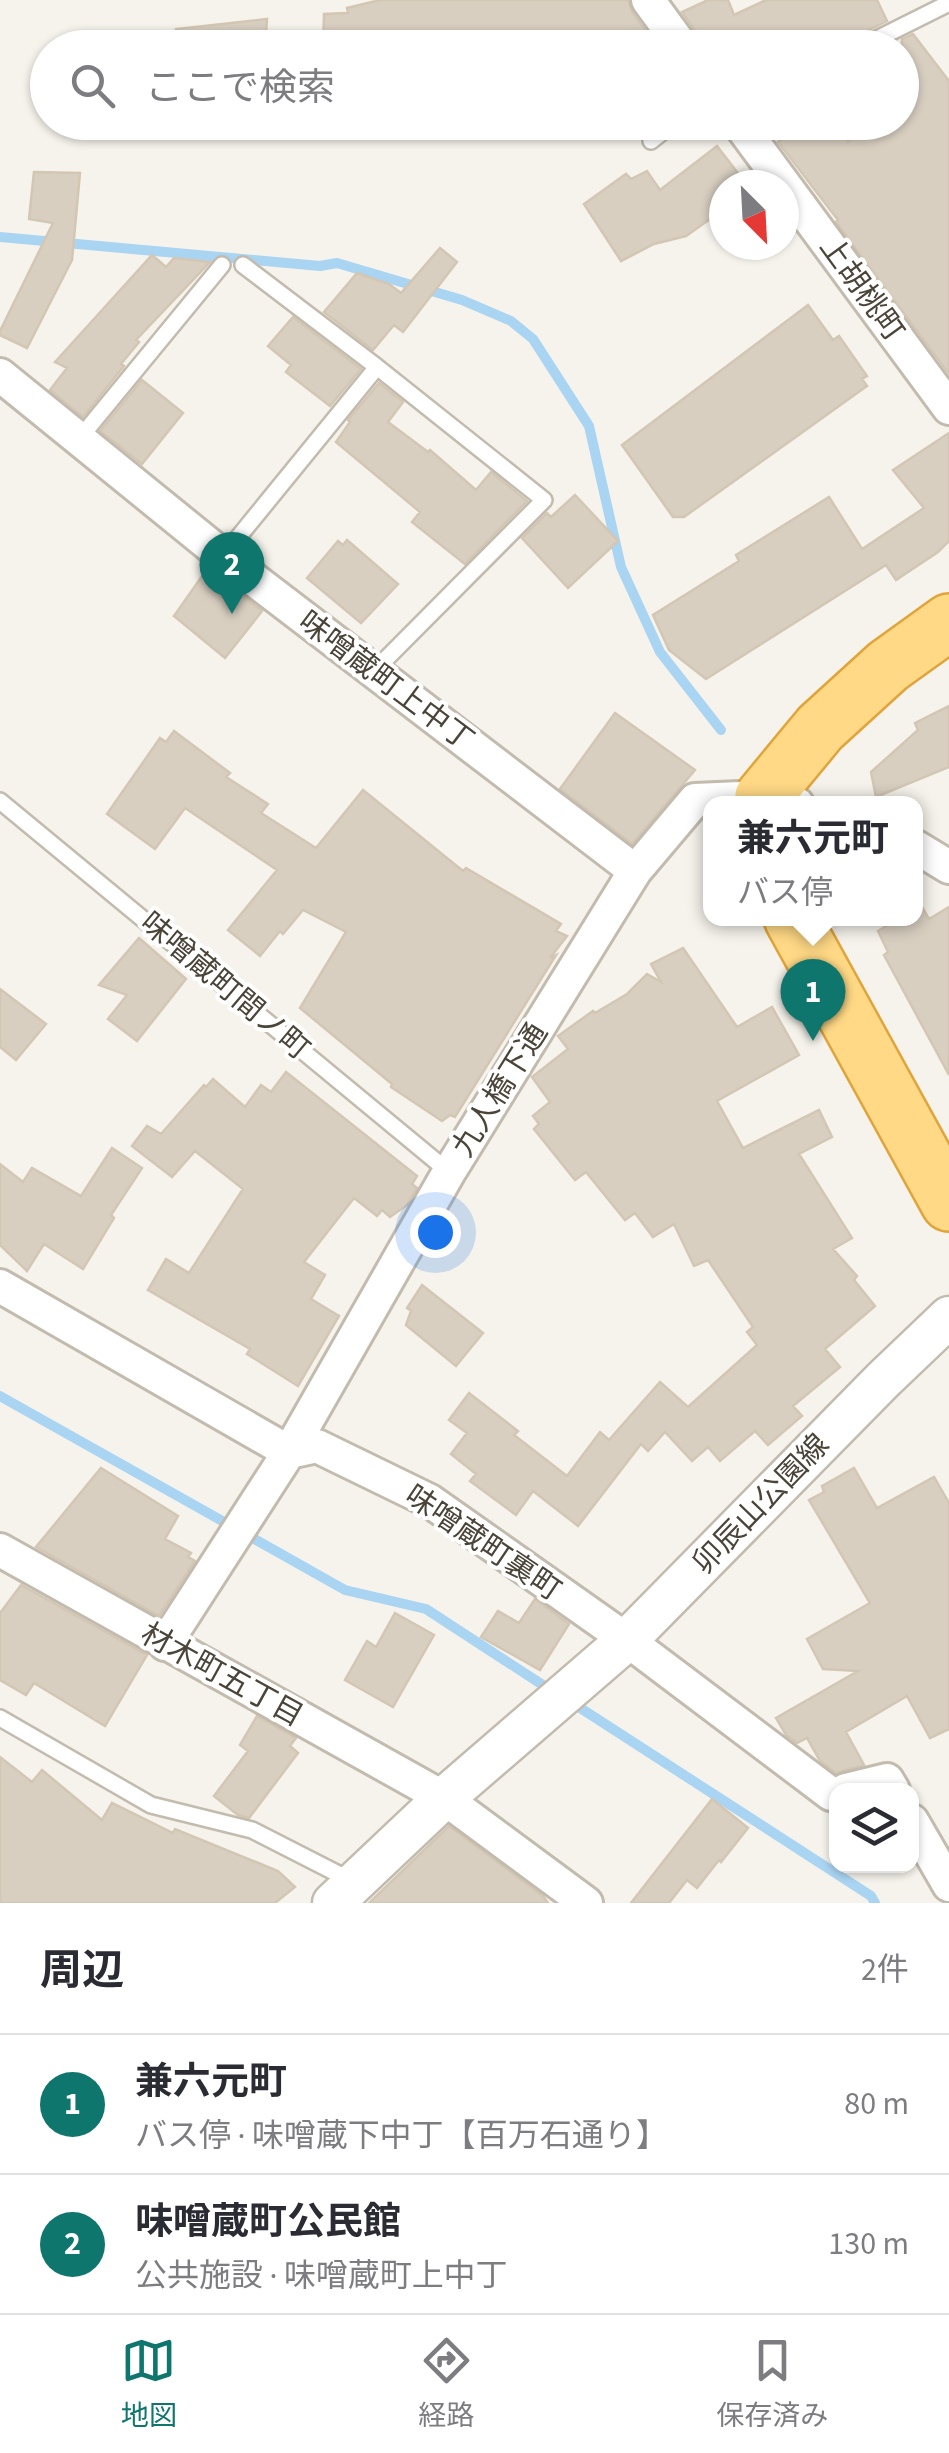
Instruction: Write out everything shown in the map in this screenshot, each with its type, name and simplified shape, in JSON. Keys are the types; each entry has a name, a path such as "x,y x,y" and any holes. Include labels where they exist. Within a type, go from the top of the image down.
{"highway":[{"path":"778,796 820,728 888,666 949,622"},
{"path":"796,926 949,1203"}],"street":[{"path":"648,0 670,30"},
{"name":"上胡桃町","path":"751,140 949,408"},
{"name":"味噌蔵町上中丁","path":"0,375 223,556 635,870"},
{"name":"九人橋下通","path":"166,1644 289,1452 449,1172 635,870 695,800 703,800"},
{"path":"923,851 949,867"},
{"name":"味噌蔵町裏町","path":"0,1286 289,1452 317,1446 430,1501 627,1640 829,1792"},
{"name":"卯辰山公園線","path":"344,1893 444,1798 627,1640 949,1317"},
{"name":"材木町五丁目","path":"5,1562 166,1644 444,1798 586,1903"},
{"path":"919,1833 949,1885"}],"lane":[{"path":"895,30 949,3"},
{"path":"79,439 222,264"},
{"path":"244,265 544,500 372,672"},
{"path":"223,556 377,367"},
{"name":"味噌蔵町間ノ町","path":"0,801 449,1172"},
{"path":"0,1718 151,1804 252,1830 344,1893"}],"building":[{"path":"380,0 628,0 645,30 324,30 324,14 348,13 347,8"},
{"path":"708,0 728,0 734,15 766,0 877,0 887,21 869,30 695,30 682,12"},
{"path":"267,19 266,30 176,29"},
{"path":"919,42 949,81 949,374 778,142 919,140"},
{"path":"717,146 735,170 709,170 709,220 686,236 654,244 621,261 584,204 626,174 631,179 647,171 660,190"},
{"path":"34,172 80,173 72,260 27,348 0,335 0,331 53,223 29,219"},
{"path":"440,248 457,262 403,332 394,325 373,350 324,312 357,273 389,284 401,293"},
{"path":"152,255 166,267 174,258 210,262 136,340 139,342 121,364 124,366 83,417 50,390 67,368 55,362"},
{"path":"808,305 833,340 839,336 867,376 862,379 867,386 684,517 673,517 622,445"},
{"path":"293,317 361,369 330,406 286,372 291,365 268,346"},
{"path":"142,380 183,413 142,464 100,431"},
{"path":"379,383 403,402 388,422 430,450 476,490 491,472 527,501 465,564 412,522 420,512 336,442 348,420"},
{"path":"949,433 949,541 938,552 896,580 886,565 706,679 669,650 653,615 739,561 736,555 829,497 862,549 924,508 893,470"},
{"path":"575,495 618,541 568,588 522,538 547,513 551,517"},
{"path":"347,540 398,584 361,623 307,578 338,541 343,545"},
{"path":"207,569 262,611 225,658 174,616"},
{"path":"949,706 949,767 876,796 871,772 918,730 915,723"},
{"path":"615,713 695,770 632,844 560,789"},
{"path":"174,731 230,773 226,777 268,804 261,813 316,848 363,790 463,871 466,868 561,924 556,931 567,936 455,1117 450,1115 442,1121 391,1087 300,1008 346,932 303,910 260,956 228,930 277,870 185,808 155,849 107,814 160,738 166,742"},
{"path":"949,907 949,1075 884,955 888,952 878,931 886,926 923,926 923,909 929,919"},
{"path":"139,938 186,979 137,1041 108,1019 127,995 99,985"},
{"path":"683,948 737,1027 772,1007 799,1055 717,1101 743,1148 819,1110 832,1137 799,1154 852,1238 833,1249 857,1276 854,1280 875,1306 825,1349 840,1367 793,1406 802,1416 768,1445 755,1431 720,1461 708,1447 692,1461 665,1432 648,1451 641,1444 578,1526 533,1491 516,1515 470,1481 476,1474 451,1454 467,1433 449,1420 469,1393 567,1476 600,1432 609,1440 660,1382 688,1407 757,1345 747,1332 753,1327 708,1260 694,1266 674,1224 653,1237 635,1213 625,1220 586,1172 575,1180 534,1129 539,1124 533,1116 550,1102 532,1077 568,1049 558,1036 593,1011 627,994 647,974 661,982 651,964"},
{"path":"0,989 46,1024 16,1060 0,1047"},
{"path":"286,1072 417,1176 412,1184 417,1188 407,1205 390,1217 382,1210 377,1216 354,1198 304,1262 325,1275 311,1299 339,1316 298,1386 247,1354 250,1349 148,1290 166,1259 189,1273 243,1189 195,1151 172,1177 132,1146 147,1126 161,1134 213,1079 245,1107 261,1085 271,1092"},
{"path":"112,1148 142,1168 111,1215 114,1218 83,1269 44,1244 27,1271 0,1245 0,1164 23,1182 32,1168 81,1196"},
{"path":"422,1285 483,1333 456,1366 406,1325 411,1311 407,1308"},
{"path":"101,1468 178,1516 165,1539 191,1553 188,1557 195,1561 159,1616 36,1547"},
{"path":"854,1468 877,1508 934,1477 949,1503 949,1729 930,1738 907,1696 846,1732 864,1765 836,1773 820,1761 807,1738 797,1743 786,1735 776,1718 858,1671 823,1669 807,1639 870,1603 809,1500 824,1492 822,1486"},
{"path":"21,1585 147,1655 105,1726 34,1683 26,1695 0,1680 0,1613"},
{"path":"535,1599 569,1624 540,1670 481,1637 498,1611 519,1623"},
{"path":"395,1613 434,1635 393,1707 345,1680 367,1641 376,1647"},
{"path":"257,1716 296,1738 290,1746 298,1753 249,1818 238,1815 214,1796 248,1751 240,1745"},
{"path":"0,1757 32,1782 42,1770 102,1820 112,1803 173,1833 175,1829 278,1871 295,1887 275,1903 0,1903"},
{"path":"712,1799 748,1828 697,1888 687,1880 669,1903 631,1903"},
{"path":"449,1826 543,1896 548,1903 369,1903"}],"waterway":[{"path":"0,237 320,266 337,263 462,300 511,321 533,339 589,426 621,567 660,652 721,730"},
{"path":"0,1396 345,1590 426,1609 552,1691"},
{"path":"571,1702 871,1896 875,1903"}],"place":[{"name":"味噌蔵町公民館","path":"232,614"},
{"name":"兼六元町","path":"813,1041"}]}
